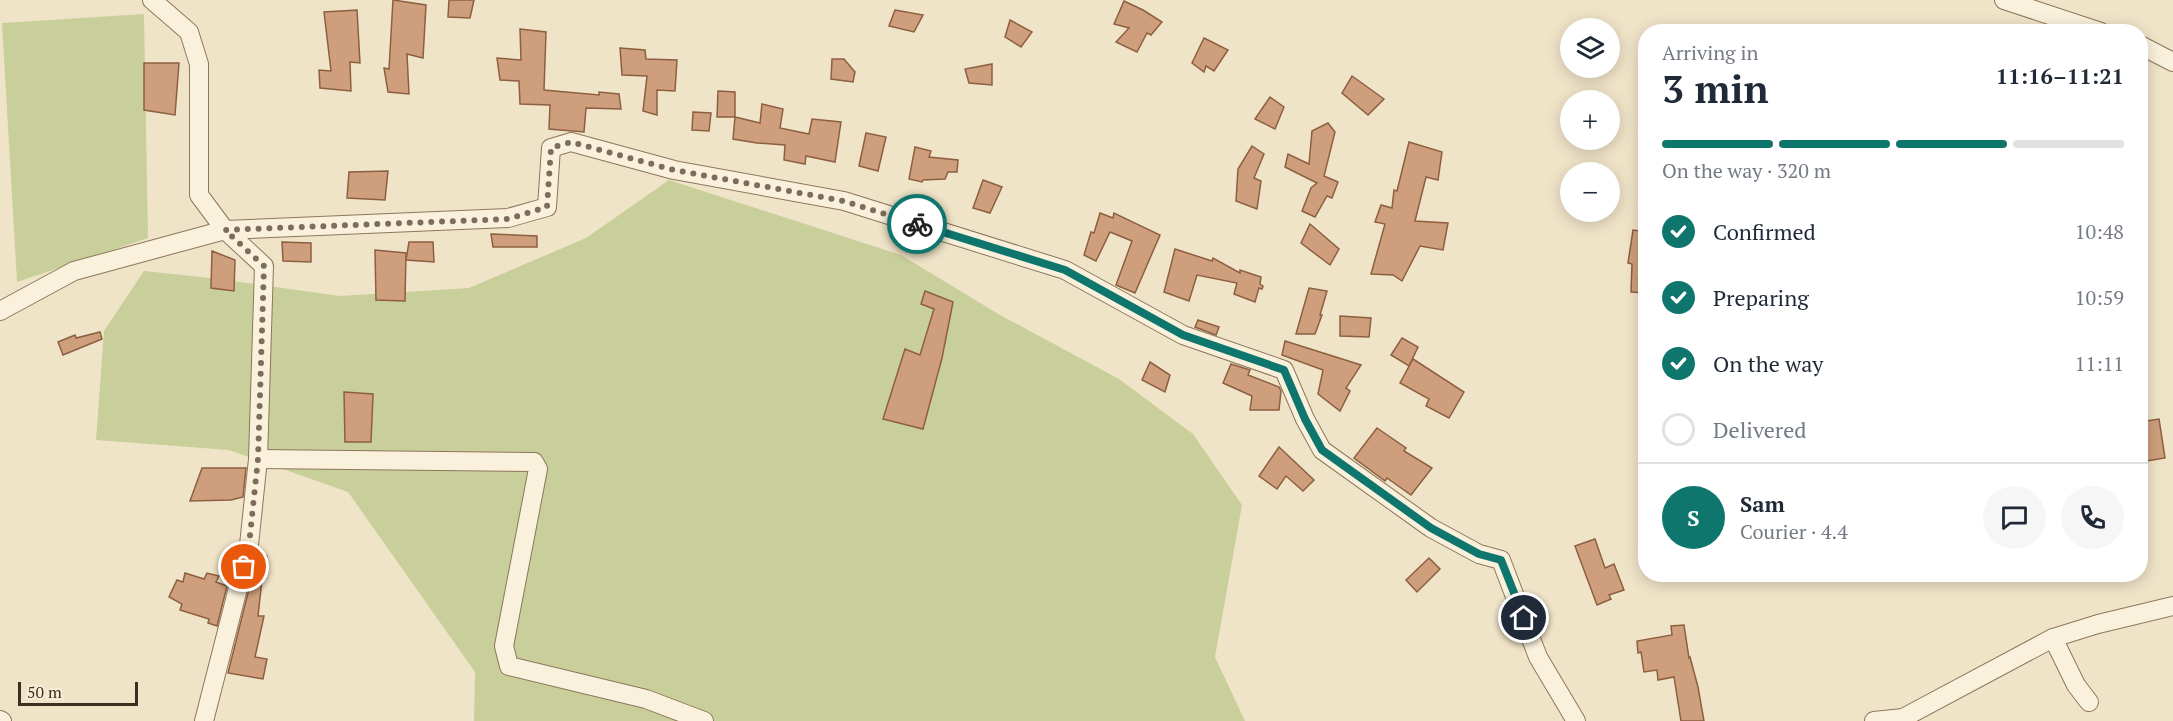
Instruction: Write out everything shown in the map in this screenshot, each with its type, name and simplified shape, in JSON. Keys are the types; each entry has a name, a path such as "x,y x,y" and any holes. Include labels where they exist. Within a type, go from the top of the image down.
{"street":[{"path":"152,0 189,32 199,64 199,195 225,230 264,266 258,459 249,545 204,721"},
{"path":"2004,0 2077,24"},
{"path":"2148,49 2173,62"},
{"path":"0,311 74,271 225,230 508,219 547,207 551,148 571,142 674,170 844,201 1065,270 1183,335 1284,370 1305,419 1322,450 1431,528 1479,554 1501,560 1538,657 1576,721"},
{"path":"258,459 534,462 538,469 504,646 509,666 646,699 704,721"},
{"path":"1874,721 1904,719 2053,638 2098,624 2173,606"},
{"path":"2053,638 2076,685 2089,702"}],"green space":[{"path":"144,14 148,238 17,282 2,23"},
{"path":"669,180 901,255 1000,315 1119,379 1193,434 1242,505 1215,657 1245,721 474,721 475,672 348,492 229,450 96,440 104,331 144,271 340,296 469,288 586,238"}],"building":[{"path":"393,0 426,5 423,58 407,54 409,94 388,92 384,68 389,69"},
{"path":"449,0 474,0 470,18 448,17"},
{"path":"1124,1 1162,22 1151,35 1147,33 1137,52 1116,42 1129,28 1114,24"},
{"path":"357,10 360,63 350,62 351,91 320,88 319,70 331,71 324,12"},
{"path":"895,10 923,15 914,32 889,26"},
{"path":"1010,20 1032,32 1021,47 1005,37"},
{"path":"520,29 546,32 544,90 599,95 599,92 619,94 621,109 586,108 584,132 549,129 550,105 520,104 519,81 500,80 497,58 521,60"},
{"path":"1204,38 1228,50 1214,71 1206,66 1204,72 1192,63"},
{"path":"620,48 645,50 646,59 677,60 675,91 657,90 657,115 643,111 647,76 622,75"},
{"path":"832,59 844,59 855,72 853,82 831,79"},
{"path":"144,63 179,63 175,115 144,110"},
{"path":"992,64 992,85 969,83 965,69"},
{"path":"1352,76 1384,99 1368,115 1342,93"},
{"path":"718,91 735,92 735,117 717,117"},
{"path":"1270,97 1284,107 1275,129 1255,119"},
{"path":"762,104 783,109 780,128 809,134 812,119 841,122 835,162 806,156 805,164 784,160 785,145 733,139 735,117 760,123"},
{"path":"693,112 711,113 709,131 692,130"},
{"path":"1328,123 1335,132 1324,176 1338,182 1332,198 1327,196 1315,217 1302,211 1311,188 1317,183 1285,167 1288,154 1309,164 1312,131"},
{"path":"866,133 886,137 878,171 859,166"},
{"path":"1409,142 1442,152 1438,180 1426,177 1415,221 1448,223 1443,250 1420,246 1402,281 1393,275 1371,274 1385,224 1375,222 1381,205 1392,208 1394,190 1397,191"},
{"path":"1252,146 1264,154 1254,178 1261,181 1257,209 1236,201 1238,169"},
{"path":"915,147 931,151 929,157 958,160 957,172 948,172 945,179 923,180 922,182 909,179"},
{"path":"388,171 385,200 347,198 349,172"},
{"path":"983,180 1002,187 990,213 973,208"},
{"path":"1100,213 1113,218 1114,213 1160,235 1135,293 1116,285 1132,241 1110,232 1096,261 1084,255"},
{"path":"1310,224 1339,249 1330,265 1301,243"},
{"path":"1633,230 1638,231 1638,292 1631,292 1632,264 1628,263"},
{"path":"491,234 537,236 537,247 493,247"},
{"path":"282,242 311,243 311,262 283,261"},
{"path":"409,242 433,242 434,262 406,260"},
{"path":"1175,249 1212,261 1213,258 1240,273 1240,270 1261,277 1260,284 1263,286 1262,289 1259,288 1255,302 1234,294 1237,283 1197,275 1189,301 1164,292"},
{"path":"375,250 406,253 405,301 376,300"},
{"path":"212,251 235,260 234,291 211,288"},
{"path":"1309,288 1327,291 1320,315 1322,315 1315,334 1296,334"},
{"path":"925,291 953,302 942,358 923,429 883,419 905,349 920,355 934,309 921,304"},
{"path":"1340,316 1371,318 1369,337 1340,336"},
{"path":"1198,320 1219,327 1216,335 1195,327"},
{"path":"100,332 102,339 63,355 58,342 75,335 76,338"},
{"path":"1402,338 1418,347 1409,366 1391,355"},
{"path":"1285,341 1361,365 1346,388 1350,391 1340,411 1318,394 1323,370 1282,355"},
{"path":"1413,359 1464,392 1449,418 1426,406 1429,399 1400,383"},
{"path":"1150,362 1170,375 1165,392 1142,380"},
{"path":"1231,364 1250,370 1248,375 1279,387 1281,391 1279,410 1250,410 1252,396 1223,383"},
{"path":"344,392 373,394 371,442 345,442"},
{"path":"2159,419 2165,458 2148,461 2148,421"},
{"path":"1377,428 1406,448 1404,451 1432,468 1411,495 1387,478 1385,481 1354,458"},
{"path":"1279,447 1314,480 1303,491 1286,476 1277,489 1259,476"},
{"path":"202,468 246,468 243,497 231,500 190,501"},
{"path":"1595,539 1605,568 1614,564 1624,590 1609,595 1611,599 1597,605 1575,546"},
{"path":"258,553 267,556 258,616 264,616 255,657 267,659 263,679 228,673"},
{"path":"1429,558 1440,569 1417,592 1406,580"},
{"path":"185,573 204,579 207,573 219,576 216,582 227,586 217,626 208,623 209,619 180,610 182,604 169,597 177,580 183,582"},
{"path":"1684,625 1689,658 1698,687 1704,721 1681,721 1674,677 1658,680 1657,670 1644,672 1641,652 1638,653 1637,641 1672,635 1671,626"}],"way so far":[{"path":"244,567 249,545 258,459 264,266 225,230 508,219 547,207 551,148 571,142 674,170 844,201 917,224"}],"route":[{"path":"917,224 1065,270 1183,335 1284,370 1305,419 1322,450 1431,528 1479,554 1501,560 1524,618"}]}
